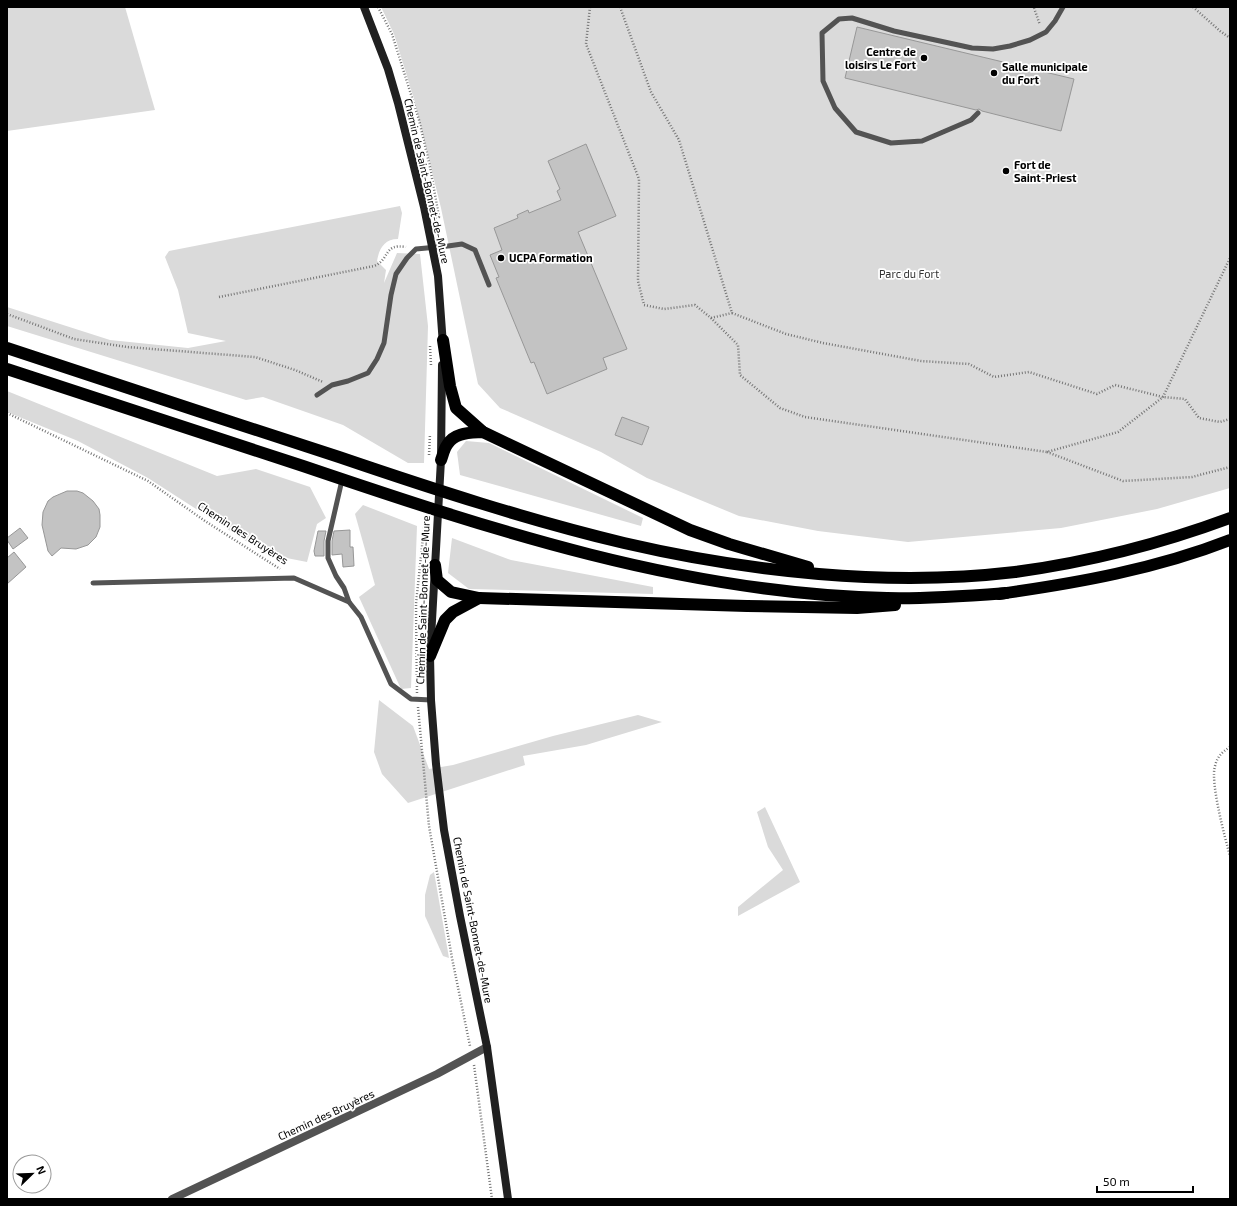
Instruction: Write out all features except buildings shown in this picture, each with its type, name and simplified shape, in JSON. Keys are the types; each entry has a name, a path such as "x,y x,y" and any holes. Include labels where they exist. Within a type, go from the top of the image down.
{"highway":[{"path":"443,340 450,386 456,408 483,432 690,530 729,544 833,574"},
{"path":"7,348 406,480 562,527 690,557 745,566 881,577 930,577 1015,572 1110,555 1184,534 1230,518"},
{"path":"7,369 403,500 560,548 622,563 745,586 802,593 887,598 942,598 1006,593"},
{"path":"441,460 447,444 454,438 461,434 483,432"},
{"path":"435,565 437,580 451,592 479,598 857,608 939,602 1056,586 1103,577 1178,557 1230,540"},
{"path":"430,656 445,620 453,612 479,598"}],"street":[{"name":"Chemin de Saint-Bonnet-de-Mure","path":"364,7 388,69 398,103 427,220 438,276 443,340 441,460 430,656 431,700 436,764 444,830 487,1047 508,1199"},
{"name":"Chemin des Bruyères","path":"172,1199 437,1074 487,1047"}],"lane":[{"path":"978,113 971,120 922,141 891,144 856,132 835,108 823,81 822,34 839,19 852,18 894,31 972,48 993,49 1030,40 1046,32 1055,21 1063,7"},
{"path":"317,395 332,385 348,381 368,373 384,343 391,295 396,274 407,258 416,249 462,244 475,250 490,285"},
{"path":"342,480 328,541 328,558 336,576 344,588 349,602"},
{"path":"93,584 294,578"},
{"name":"Chemin des Bruyères","path":"294,578 349,602 361,617 391,684 411,699 431,700"}],"path":[{"path":"378,7 392,34 419,120 430,167 439,218 427,220"},
{"path":"590,7 586,44 639,179 638,281 644,305 664,309 695,304 738,345 740,375 780,408 805,417 1047,452 1123,481 1192,477 1230,467"},
{"path":"620,7 651,92 679,140 732,313"},
{"path":"1193,7 1230,38"},
{"path":"1034,8 1039,23 1046,32"},
{"path":"219,297 374,266 380,264 390,249 398,246 416,249"},
{"path":"1047,452 1118,432 1162,397 1230,258"},
{"path":"711,318 732,313 786,334 921,361 969,364 994,377 1029,372 1097,394 1115,385 1162,397 1185,400 1199,418 1220,422 1230,419"},
{"path":"7,314 74,339 127,346 255,357 295,370 332,385"},
{"name":"Chemin des Bruyères","path":"7,414 148,481 205,521 294,578"},
{"path":"1230,748 1221,753 1218,759 1215,766 1214,781 1230,856"},
{"path":"472,1055 492,1199"}],"green space":[{"path":"7,7 125,7 155,110 7,131"},
{"name":"Parc du Fort","path":"381,7 1230,7 1230,488 1157,509 1061,528 908,542 818,531 739,516 647,478 601,452 500,408 478,384 441,208 414,99 394,34"},
{"path":"400,206 402,213 398,239 393,239 383,246 379,252 377,261 386,270 384,283 397,253 420,254 428,326 424,463 408,463 343,425 263,397 246,400 7,326 7,307 110,340 188,348 226,341 188,333 178,290 165,257 169,251"},
{"path":"7,391 217,476 256,469 310,487 326,518 317,524 307,562 266,554 148,478 78,441 7,412"},
{"path":"466,441 489,443 643,518 641,526 460,475 457,452"},
{"path":"363,505 417,526 411,688 401,689 359,597 375,585 355,514"},
{"path":"452,538 511,560 653,587 653,594 469,589 448,573"},
{"path":"379,700 413,726 429,769 453,765 553,736 638,715 662,722 586,745 523,756 525,765 408,803 382,774 374,752"},
{"path":"765,807 800,882 738,916 738,907 783,870 768,847 757,812"},
{"path":"434,872 449,958 443,956 425,916 425,895 430,875"}],"place":[{"name":"Centre de loisirs Le Fort","path":"924,58"},
{"name":"Salle municipale du Fort","path":"994,73"},
{"name":"Fort de Saint-Priest","path":"1006,171"},
{"name":"UCPA Formation","path":"501,258"}]}
